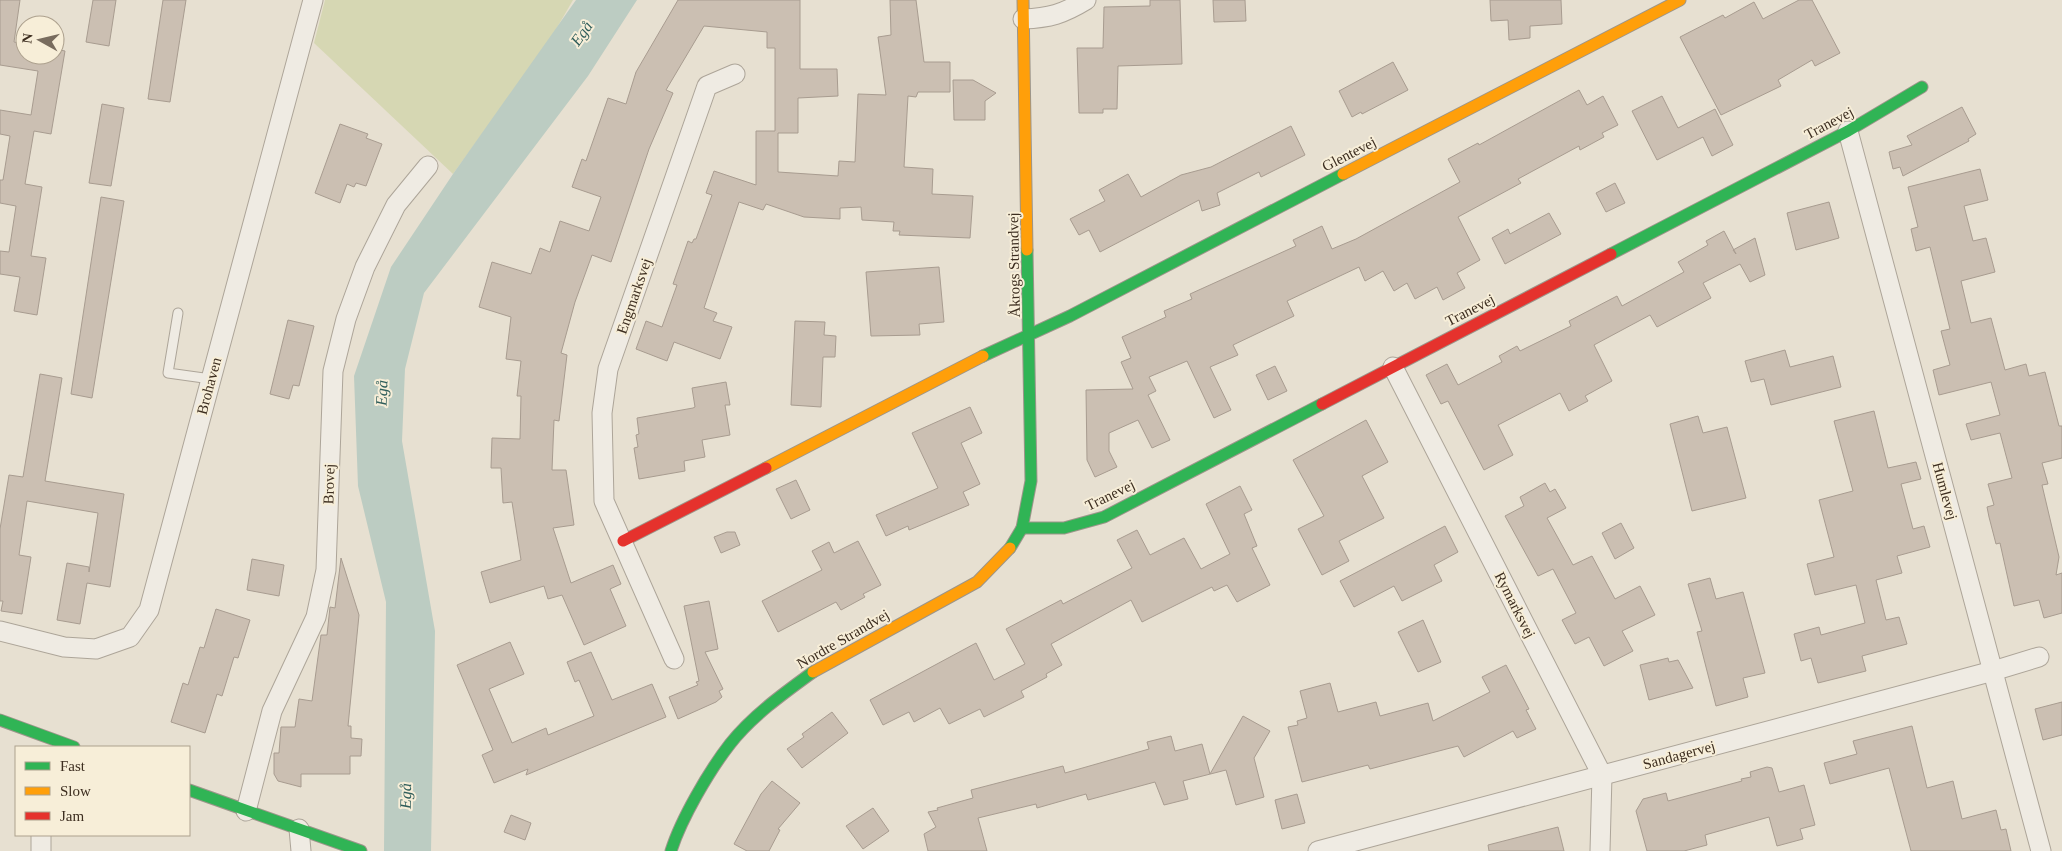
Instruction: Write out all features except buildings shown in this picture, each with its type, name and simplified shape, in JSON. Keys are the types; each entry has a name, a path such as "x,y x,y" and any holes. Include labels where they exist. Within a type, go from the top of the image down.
{"street":[{"name":"Brohaven","path":"0,631 64,647 96,649 130,637 149,610 313,0"},
{"name":"Åkrogs Strandvej","path":"1022,528 1031,481 1023,0"},
{"path":"1023,19 1049,18 1070,10 1086,0"},
{"name":"Glentevej","path":"1030,332 1078,311 1680,0"},
{"name":"Engmarksvej","path":"674,659 604,501 602,413 608,369 708,86 735,74"},
{"name":"Tranevej","path":"1022,528 1049,531 1072,529 1104,517 1848,131 1922,87"},
{"name":"Humlevej","path":"1848,131 2041,851"},
{"name":"Brovej","path":"246,811 272,711 316,617 326,570 333,371 346,319 365,267 396,205 428,166"},
{"path":"622,541 1030,332"},
{"name":"Rymarksvej","path":"1393,367 1602,775 1600,851"},
{"name":"Nordre Strandvej","path":"671,851 675,838 699,793 730,744 776,699 820,666 977,582 1007,553 1022,528"},
{"name":"Sandagervej","path":"1318,851 1994,671 2039,657"},
{"path":"0,720 39,741 68,746"},
{"path":"190,790 361,851"},
{"path":"299,830 300,851"},
{"path":"41,836 41,851"}],"lane":[{"path":"178,313 168,373 211,380"}],"green space":[{"path":"325,0 573,0 551,38 453,174 314,43"}],"water":[{"name":"Egå","path":"576,0 637,0 588,76 424,293 405,369 402,441 435,631 431,851 384,851 386,602 358,486 354,376 391,267 453,174"}],"traffic: fast":[{"path":"1611,254 1848,131 1922,87"},
{"path":"983,356 1070,316 1343,174"},
{"path":"1010,548 1022,528 1031,481 1027,250"},
{"path":"1022,528 1064,528 1104,517 1322,404"},
{"path":"671,851 681,825 696,796 730,744 758,714 813,672"},
{"path":"0,720 71,746"},
{"path":"190,790 361,851"}],"traffic: slow":[{"path":"1023,0 1027,250"},
{"path":"1343,174 1680,0"},
{"path":"766,468 983,356"},
{"path":"813,672 977,582 1010,548"}],"traffic: jam":[{"path":"1322,404 1611,254"},
{"path":"623,541 766,468"}]}
